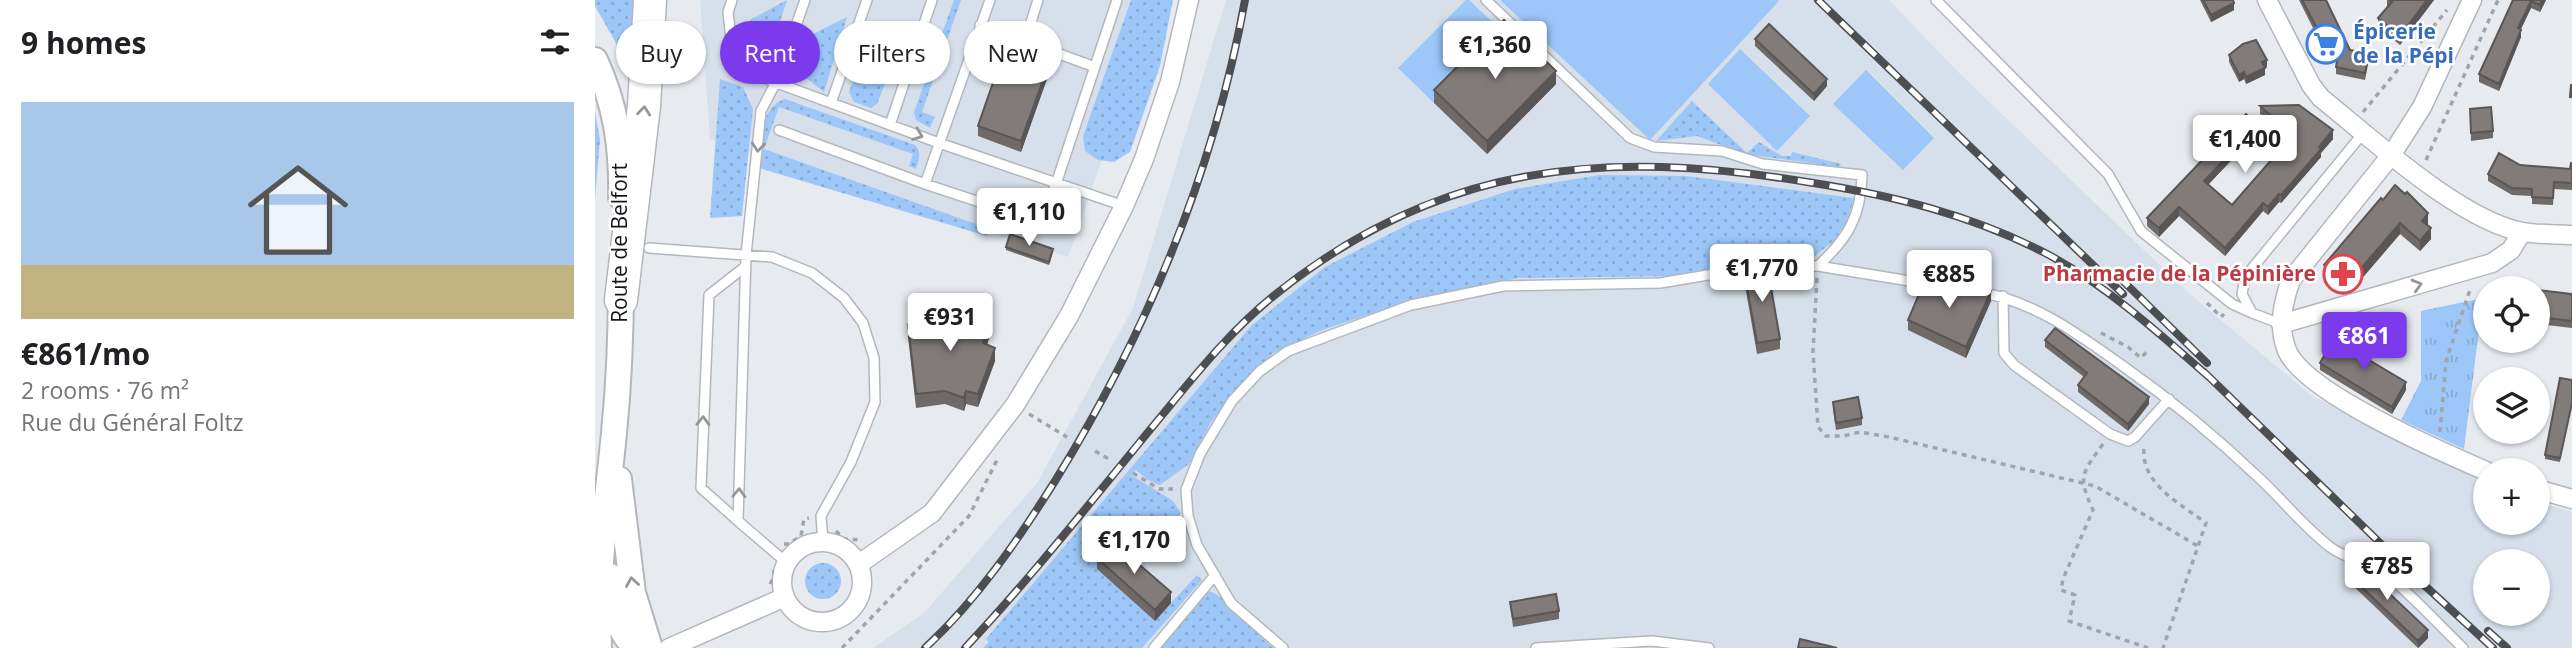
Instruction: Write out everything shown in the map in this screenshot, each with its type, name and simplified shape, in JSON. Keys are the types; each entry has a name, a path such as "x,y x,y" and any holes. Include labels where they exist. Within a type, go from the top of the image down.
{"highway":[{"path":"621,300 645,106 650,0"}],"main road":[{"name":"Route de Belfort","path":"595,60 609,95 619,135 622,173 621,300 614,429 603,530 599,648"},
{"name":"Route de Belfort","path":"614,429 633,593 650,648"},
{"path":"603,530 620,626 631,644 639,648"}],"street":[{"path":"859,564 932,513 1015,405 1069,316 1125,206 1144,159 1170,82 1189,0"},
{"path":"2267,0 2311,85 2321,98 2418,175 2479,215 2522,232 2572,235"},
{"path":"2472,0 2422,107 2392,154 2291,280 2284,298 2281,324 2286,350 2300,371 2321,387 2402,433 2473,465"},
{"path":"2281,324 2492,263 2511,250 2522,232"},
{"path":"2550,493 2572,499"},
{"path":"823,542 844,548 859,564 862,586 854,606 837,619 827,622 805,618 796,612 785,597 782,584 787,563 802,547 823,542"},
{"path":"669,648 785,597"}],"lane":[{"path":"729,21 728,12 732,0"},
{"path":"798,21 805,0"},
{"path":"831,103 867,0"},
{"path":"890,125 932,0"},
{"path":"982,21 990,0"},
{"path":"1031,21 1038,0"},
{"path":"779,130 925,184 1040,222 1056,184 1117,0"},
{"path":"1486,0 1630,138 1654,147 1722,151 1763,164 1862,175 1857,215 1850,231 1818,266"},
{"path":"1936,0 2108,174 2141,231 2232,304 2281,324"},
{"path":"1062,55 1095,67"},
{"path":"925,184 964,71"},
{"path":"738,521 746,260 761,111 775,84"},
{"path":"781,84 939,143 1125,206"},
{"path":"2252,313 2242,294 2245,277 2358,128"},
{"path":"649,248 746,260 772,257 812,273 844,298 863,323 874,358 875,402 851,462 821,516 823,542"},
{"path":"746,260 709,295 701,488 787,563"},
{"path":"1283,648 1231,603 1194,535 1188,516 1186,490 1200,454 1232,401 1260,371 1288,351 1411,304 1503,286 1660,283 1762,266 1818,266 1940,286"},
{"path":"1967,290 2003,296 2055,319 2169,399 2220,440 2268,486 2294,516 2332,548 2350,559 2385,573 2463,648"},
{"path":"2003,296 2004,353 2014,365 2110,434 2128,441 2135,437 2169,399"},
{"path":"1154,648 1215,575"},
{"path":"1536,648 1652,641 1709,648"}],"path":[{"path":"2358,128 2455,0"},
{"path":"2418,175 2498,0"},
{"path":"1818,266 1813,352 1818,427 1826,436 1860,432 1889,437 2083,481 2133,506 2199,546"},
{"path":"2439,450 2446,361 2478,268"},
{"path":"1015,405 1067,437"},
{"path":"2110,434 2090,461 2083,481 2082,486 2093,510 2063,579 2061,590 2075,595 2069,621 2148,648"},
{"path":"842,648 968,516 1000,454 986,443"},
{"path":"2144,449 2143,457 2153,482 2206,523 2163,648"},
{"path":"1095,452 1112,461"},
{"path":"1133,473 1159,489 1186,490"}],"shaded area":[{"path":"700,0 1158,0 1068,257 1028,243 954,224 710,139 706,83 706,21 702,21"},
{"path":"1226,0 1889,0 1958,72 2192,296 2312,396 2473,472 2473,535 2550,535 2550,506 2572,512 2572,648 873,648 924,613 1037,483 1133,308"}],"green space":[{"path":"595,0 643,0 642,21 616,21 616,43 595,6"},
{"path":"787,0 780,21 750,20"},
{"path":"954,0 961,0 950,32 950,21 946,21"},
{"path":"1131,0 1173,0 1160,66 1130,152 1114,162 1098,160 1085,151 1083,136"},
{"path":"1466,0 1504,33 1434,103 1398,68"},
{"path":"1500,0 1778,0 1779,1 1650,140"},
{"path":"834,24 834,59 824,92 814,84 820,84 820,30"},
{"path":"1740,49 1810,116 1777,151 1708,84"},
{"path":"1866,70 1934,138 1903,170 1833,104"},
{"path":"720,79 720,84 743,87 753,109 742,216 710,218"},
{"path":"632,84 640,84 639,103"},
{"path":"852,84 885,84 877,104 871,108 854,102 849,92"},
{"path":"924,84 932,84 922,112 935,117 930,128 916,120 914,112"},
{"path":"785,99 915,145 919,153 916,169 909,166 913,154 779,107 764,149 990,229 987,236 759,168 761,138 766,118 776,104"},
{"path":"1692,101 1747,153 1759,142 1782,156 1791,156 1792,152 1841,164 1839,167 1745,154 1697,136 1656,141"},
{"path":"595,111 600,140 595,199"},
{"path":"1600,175 1686,176 1854,198 1847,221 1834,241 1812,258 1750,260 1673,276 1518,278 1412,300 1322,330 1273,353 1252,372 1211,422 1189,464 1160,485 1148,480 1136,470 1131,475 1173,501 1181,513 1133,569 1155,620 1197,575 1202,580 1142,648 983,648 989,642 986,639 1251,326 1325,267 1413,222 1515,189"},
{"path":"2473,300 2473,353 2476,353 2464,449 2401,420 2421,381 2421,311"},
{"path":"823,563 836,568 841,581 836,594 823,599 810,594 805,581 810,568"},
{"path":"1208,591 1223,599 1274,648 1159,648"}],"building":[{"path":"2203,0 2233,0 2234,3 2211,15"},
{"path":"2302,0 2326,0 2350,50 2361,52 2360,56 2368,58 2365,73 2336,67 2341,37 2324,49 2316,34 2319,32"},
{"path":"2390,0 2427,0 2400,36 2378,18 2392,2"},
{"path":"2513,0 2542,0 2540,5 2531,1 2518,28 2521,30 2499,84 2479,74"},
{"path":"1504,20 1556,71 1487,141 1434,90"},
{"path":"1769,24 1827,79 1814,94 1755,39"},
{"path":"2256,40 2267,60 2262,62 2265,68 2246,77 2244,72 2239,75 2229,55 2243,44"},
{"path":"993,84 1042,84 1021,141 978,126"},
{"path":"2299,105 2333,130 2319,147 2321,149 2281,195 2268,207 2263,203 2225,248 2179,207 2159,228 2147,218 2246,114 2258,124 2204,181 2232,205 2293,135 2260,106"},
{"path":"2491,107 2493,131 2471,133 2470,109"},
{"path":"2499,153 2520,165 2570,169 2572,163 2572,183 2554,182 2553,198 2532,197 2532,189 2512,188 2488,174"},
{"path":"2395,185 2405,194 2407,192 2428,213 2422,221 2431,228 2420,241 2400,223 2358,272 2340,279 2324,265"},
{"path":"1010,234 1053,249 1049,262 1006,247"},
{"path":"1767,265 1780,339 1757,343 1744,270"},
{"path":"1925,280 1991,291 1966,347 1908,320"},
{"path":"2550,291 2572,294 2572,321 2550,318"},
{"path":"944,305 990,321 983,343 995,348 978,394 966,391 964,398 945,391 916,394 908,324 939,320"},
{"path":"2055,328 2149,397 2128,424 2078,385 2087,373 2045,340"},
{"path":"2358,337 2371,345 2364,357 2406,382 2392,407 2320,363 2331,344 2348,354"},
{"path":"2560,378 2572,380 2572,403 2560,458 2545,455 2547,444 2550,444 2550,429"},
{"path":"1858,397 1862,418 1836,423 1833,402"},
{"path":"1112,541 1171,592 1155,610 1097,558"},
{"path":"2356,562 2428,630 2418,641 2346,572"},
{"path":"1556,594 1559,611 1513,619 1510,602"},
{"path":"1800,639 1837,648 1798,648"}],"railway":[{"path":"925,648 962,610 1011,547 1055,481 1119,368 1173,249 1195,189 1232,64 1245,0"},
{"path":"1818,0 2123,294"},
{"path":"965,648 1036,568 1209,359 1258,309 1338,250 1400,216 1463,192 1528,176 1594,168 1662,167 1733,172 1838,187 1931,208 2020,241 2071,268 2132,312 2209,377"},
{"path":"2117,275 2207,363"},
{"path":"2204,372 2411,573 2493,648"},
{"path":"2488,631 2507,648"}],"place":[{"name":"Épicerie de la Pépi","path":"2326,44"},
{"name":"Pharmacie de la Pépinière","path":"2343,274"}]}
